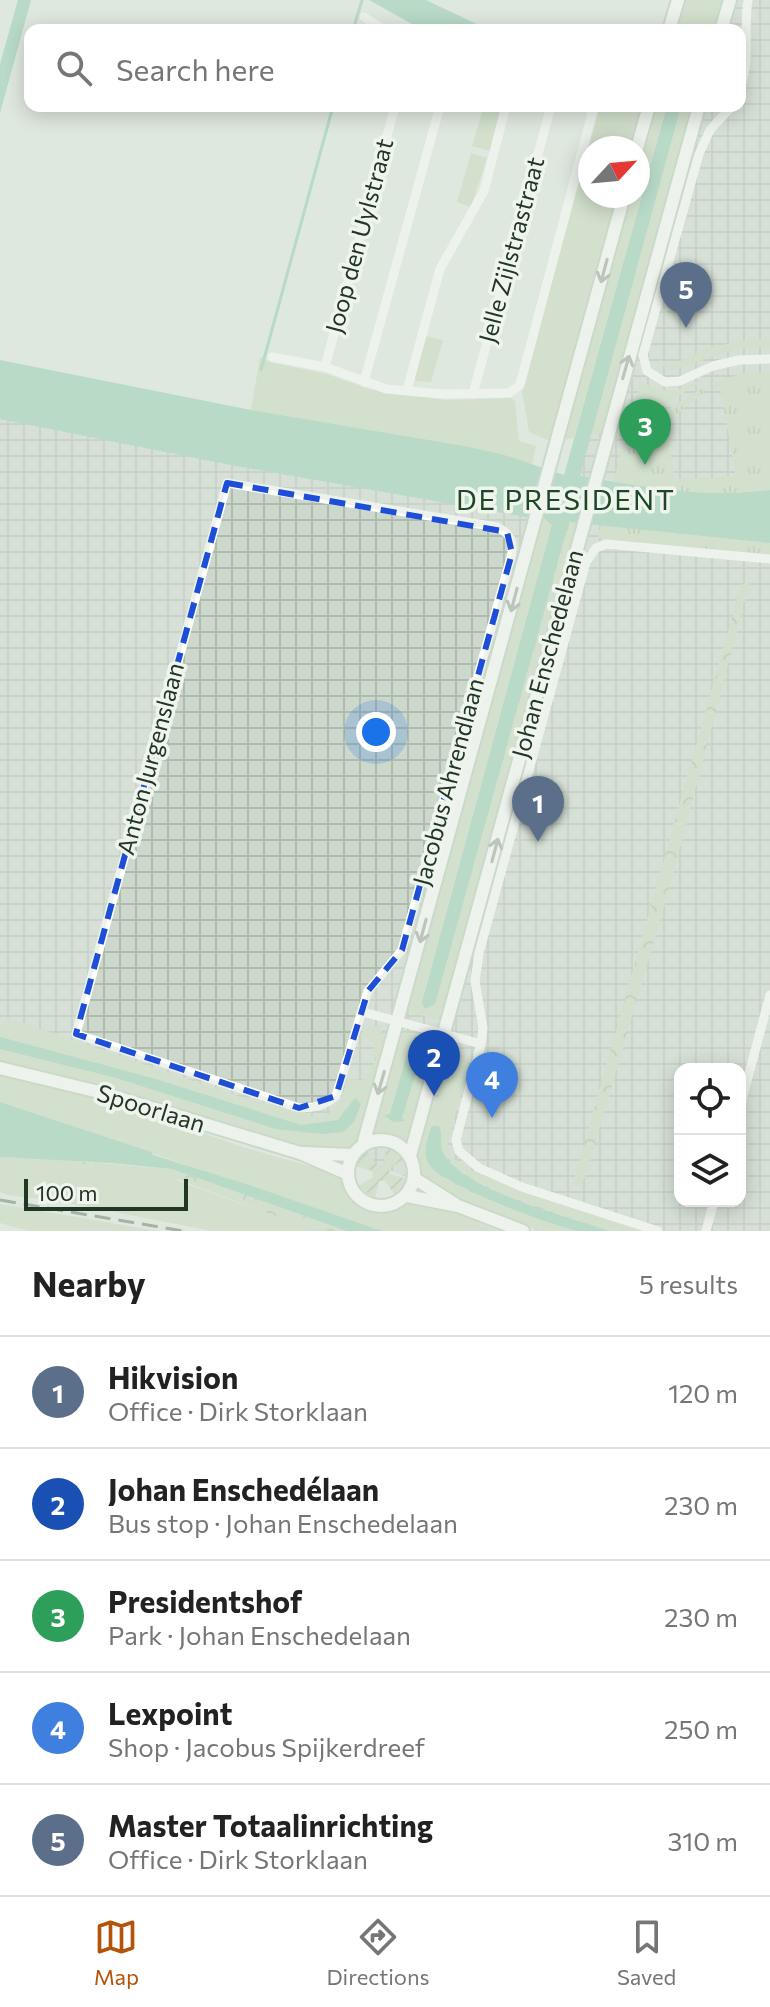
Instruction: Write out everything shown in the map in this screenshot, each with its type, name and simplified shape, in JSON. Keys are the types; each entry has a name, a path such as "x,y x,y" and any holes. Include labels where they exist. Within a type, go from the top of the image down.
{"street":[{"path":"671,24 678,0"},
{"path":"723,24 730,0"},
{"path":"744,24 748,0"},
{"path":"364,17 375,24"},
{"name":"Joop den Uylstraat","path":"325,367 393,112"},
{"path":"364,382 438,112"},
{"path":"407,390 440,269 484,191 504,112"},
{"name":"Jelle Zijlstrastraat","path":"473,394 549,112"},
{"path":"272,357 325,367 386,389 473,394 516,390 520,385 593,112"},
{"path":"640,136 647,112"},
{"name":"Johan Enschedelaan","path":"410,1156 697,112"},
{"path":"726,112 710,130 699,154 643,355 647,371 665,382 680,381 713,366 739,360 770,359"},
{"name":"Johan Enschedelaan","path":"363,1145 621,208"},
{"name":"Jacobus Ahrendlaan","path":"227,483 497,527 507,532 513,541 402,950 368,991 336,1096 328,1103"},
{"name":"Anton Jurgenslaan","path":"227,483 76,1034 299,1108 315,1108 328,1103"},
{"path":"658,1231 522,1187 479,1168 459,1151 456,1140 483,1028 475,981 479,953 586,562 596,548 606,544 770,559"},
{"path":"746,1085 770,995"},
{"path":"363,1012 481,1044"},
{"name":"Spoorlaan","path":"0,1068 99,1092 300,1153 348,1174"},
{"path":"390,1141 405,1149 410,1156 414,1178 407,1196 401,1201 385,1207 370,1205 359,1199 350,1186 348,1174 352,1155 363,1145 390,1141"},
{"name":"Spoorlaan","path":"300,1153 352,1155"},
{"path":"414,1178 458,1206"},
{"path":"407,1196 458,1206 523,1231"},
{"path":"706,1231 712,1207"}],"highlighted area":[{"path":"227,483 507,532 512,553 402,950 368,991 336,1096 299,1108 76,1034"}],"shaded area":[{"path":"18,0 31,0 0,113 0,64"},
{"path":"369,0 426,0 476,24 412,24"},
{"path":"671,0 770,0 770,1231 538,1231 384,1168 0,1059 0,390 565,501 644,208 650,208 650,184 669,112 746,112 746,24 665,24"},
{"path":"665,112 679,112 580,476 698,492 770,490 770,543 569,522 435,1004 425,1009 422,1003 552,525 544,518 231,465 0,419 0,360 251,410 504,455 564,475 639,208 650,208 650,167"},
{"path":"0,1037 152,1078 301,1125 338,1120 355,1098 361,1104 354,1122 343,1132 322,1134 276,1129 113,1077 0,1049"},
{"path":"415,1046 422,1052 402,1118 405,1121 393,1122 384,1115 390,1114 409,1048"},
{"path":"0,1102 382,1231 347,1231 172,1169 0,1157"},
{"path":"432,1126 439,1126 445,1156 475,1181 496,1192 608,1231 578,1231 546,1222 477,1194 441,1175 431,1167 426,1157"}],"green space":[{"path":"681,0 723,0 717,24 675,24"},
{"path":"482,112 500,112 490,151 472,146"},
{"path":"598,112 641,112 635,136 592,136"},
{"path":"650,112 665,112 650,167 650,136 644,136"},
{"path":"679,112 693,112 605,432 591,435"},
{"path":"471,153 487,158 471,207 457,202"},
{"path":"578,186 578,208 616,208 553,442 529,432 522,391"},
{"path":"624,208 638,208 574,438 560,440"},
{"path":"426,336 443,340 431,382 416,381 414,377"},
{"path":"750,339 770,339 770,347 735,349 673,370 663,366 659,360 673,364 709,348"},
{"path":"260,357 269,362 327,374 369,389 448,400 512,398 519,441 536,446 532,465 465,446 251,410"},
{"path":"749,372 770,373 770,555 602,540 598,536 625,436 702,388 704,393 662,425 673,445 669,447 675,479 736,476 720,387 713,390 712,382"},
{"path":"698,381 630,427 640,383 669,391"},
{"path":"543,517 552,525 422,1003 425,1008 435,1003 570,522 579,522 447,1009 437,1020 405,1008 538,525"},
{"path":"750,581 670,886 582,1188 573,1184 741,585"},
{"path":"8,1018 231,1094 319,1118 339,1103 347,1079 363,1080 377,1058 373,1056 375,1044 367,1037 360,1036 366,1027 378,1026 386,1040 361,1140 345,1151 305,1147 248,1132 110,1087 0,1061 0,1049 113,1077 276,1129 335,1134 351,1101 338,1120 301,1125 152,1078 0,1037 0,1026"},
{"path":"405,1032 436,1042 409,1145 391,1135 371,1135 400,1037","holes":["409,1048 422,1052 404,1119 384,1115 390,1114"]},
{"path":"457,1051 468,1058 468,1067 448,1143 450,1156 470,1170 646,1231 608,1231 502,1194 454,1166 440,1146 441,1131 432,1126 427,1157 442,1176 477,1195 578,1231 547,1231 519,1223 479,1208 428,1180 418,1163 417,1147 432,1108 436,1107 443,1057"},
{"path":"0,1074 125,1106 243,1147 334,1173 355,1204 366,1211 380,1213 408,1204 425,1204 446,1209 499,1231 382,1231 0,1102"},
{"path":"387,1147 395,1149 404,1159 389,1168 390,1174 407,1179 395,1195 385,1181 379,1181 375,1199 358,1186 373,1177 372,1171 355,1166 366,1150 377,1165 383,1164"},
{"path":"0,1157 62,1160 104,1175 125,1171 168,1177 272,1215 328,1231 212,1231 68,1203 8,1195 0,1192"},
{"path":"62,1160 172,1169 347,1231 328,1231 272,1215 180,1180 125,1171 104,1175"},
{"path":"0,1204 158,1231 29,1231 0,1223"}],"waterway":[{"path":"355,24 362,0"},
{"path":"261,370 331,112"}],"railway":[{"path":"0,1200 183,1231"}],"place":[{"name":"Master Totaalinrichting","path":"686,328"},
{"name":"Presidentshof","path":"645,465"},
{"name":"Hikvision","path":"538,842"},
{"name":"Johan Enschedélaan","path":"434,1096"},
{"name":"Lexpoint","path":"492,1118"}],"district":[{"name":"DE PRESIDENT","path":"566,500"}]}
